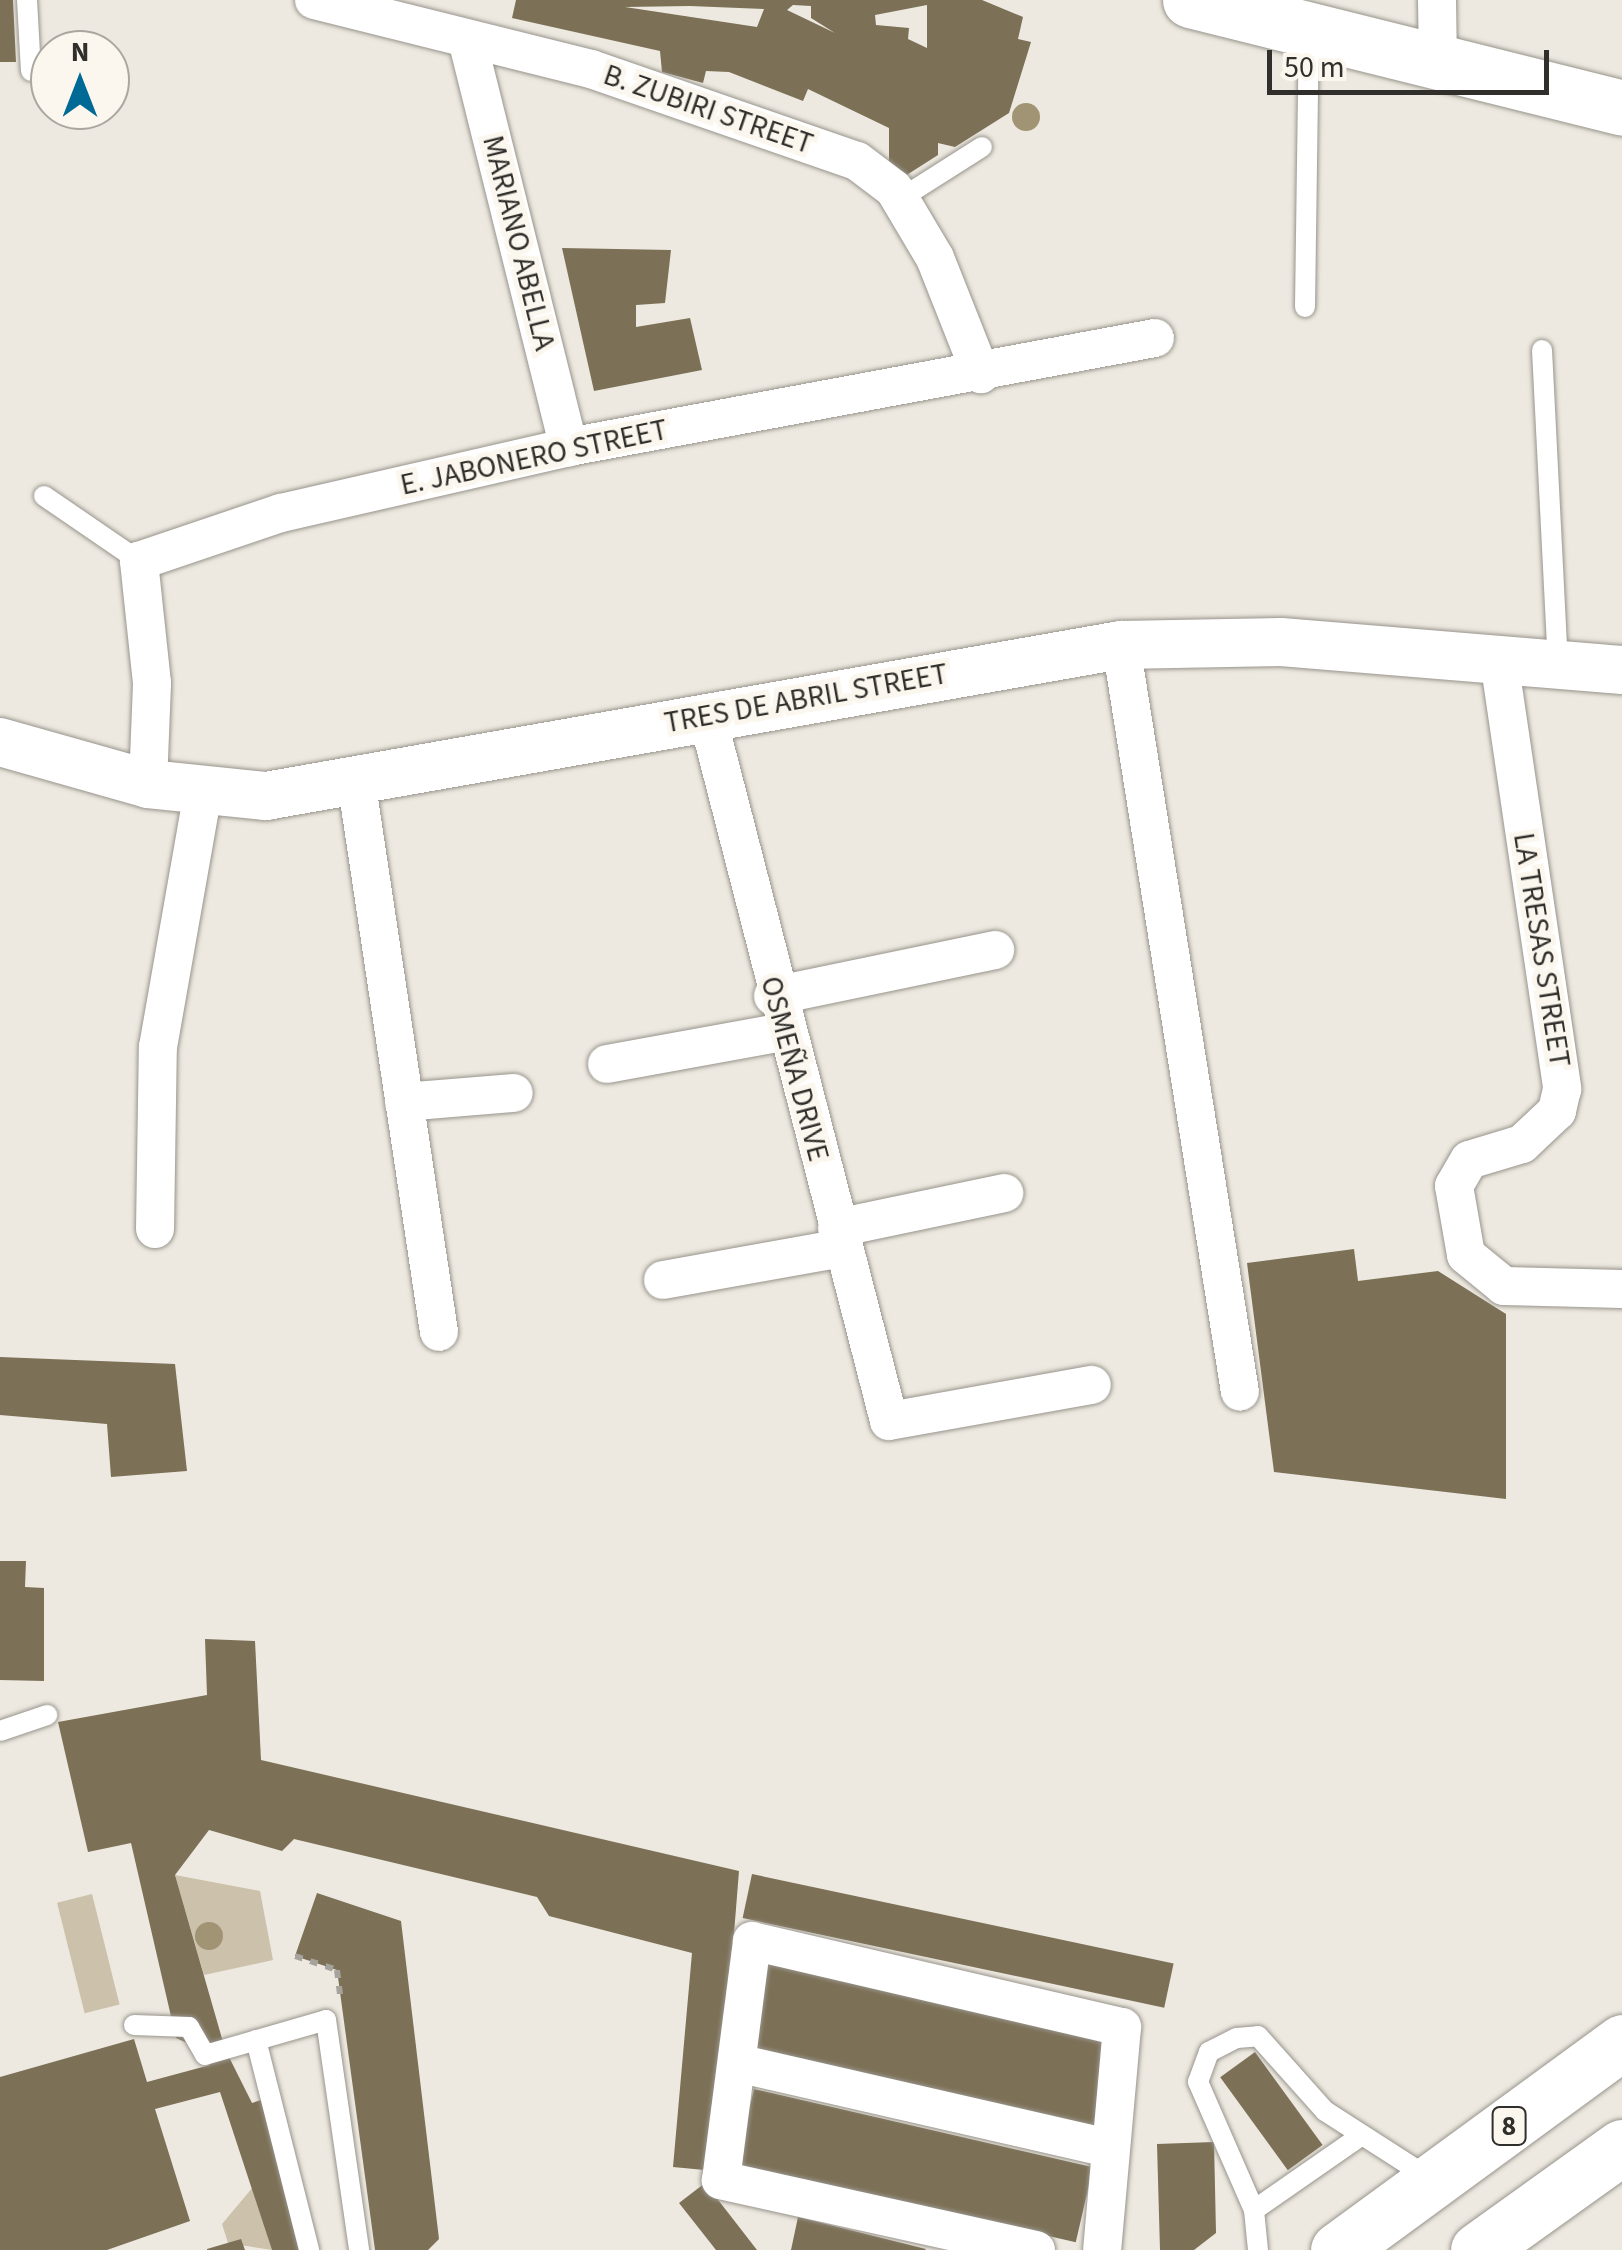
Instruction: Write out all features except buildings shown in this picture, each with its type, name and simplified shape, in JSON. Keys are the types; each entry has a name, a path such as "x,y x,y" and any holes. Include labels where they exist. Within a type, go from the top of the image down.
{"main road":[{"path":"1190,0 1622,108"},
{"name":"8","path":"1344,2248 1622,2042"},
{"path":"1478,2250 1622,2147"}],"street":[{"name":"B. ZUBIRI STREET","path":"314,0 590,69 856,161 900,199 935,258 980,374"},
{"path":"1437,0 1438,62"},
{"name":"MARIANO ABELLA","path":"467,38 569,447"},
{"name":"E. JABONERO STREET","path":"139,562 281,512 569,447 980,374 1156,338"},
{"path":"139,562 152,684 148,784"},
{"name":"TRES DE ABRIL STREET","path":"0,742 148,784 203,792 358,786 707,715 1121,645 1281,642 1622,670"},
{"path":"1121,645 1240,1392"},
{"name":"LA TRESAS STREET","path":"1499,660 1562,1088 1556,1110 1522,1144 1469,1160 1454,1186 1466,1254 1504,1286 1622,1288"},
{"name":"OSMEÑA DRIVE","path":"707,715 778,1014 889,1421 1092,1385"},
{"path":"358,786 439,1332"},
{"path":"155,1229 158,1047 203,792"},
{"path":"607,1064 996,950"},
{"path":"404,1102 514,1093"},
{"path":"662,1280 840,1238 1004,1192"},
{"path":"1036,2250 722,2180 752,1941 1122,2026 1108,2148 1102,2250"},
{"path":"737,2064 1108,2148"}],"lane":[{"path":"27,0 30,52"},
{"path":"1306,306 1309,30"},
{"path":"900,199 982,147"},
{"path":"1542,350 1558,666"},
{"path":"44,496 139,562"},
{"path":"0,1731 47,1715"},
{"path":"134,2025 189,2027 205,2055 326,2020 359,2250"},
{"path":"1258,2250 1254,2210 1198,2082 1209,2052 1258,2036 1359,2137 1434,2180"},
{"path":"256,2040 308,2250"},
{"path":"1254,2210 1359,2137"}],"path":[{"path":"296,1956 337,1970 343,2017 326,2020"}],"shaded area":[{"path":"175,1875 260,1891 273,1960 204,1975"},
{"path":"92,1894 120,2005 85,2013 57,1903"},
{"path":"253,2187 272,2250 228,2243 222,2224"}]}
